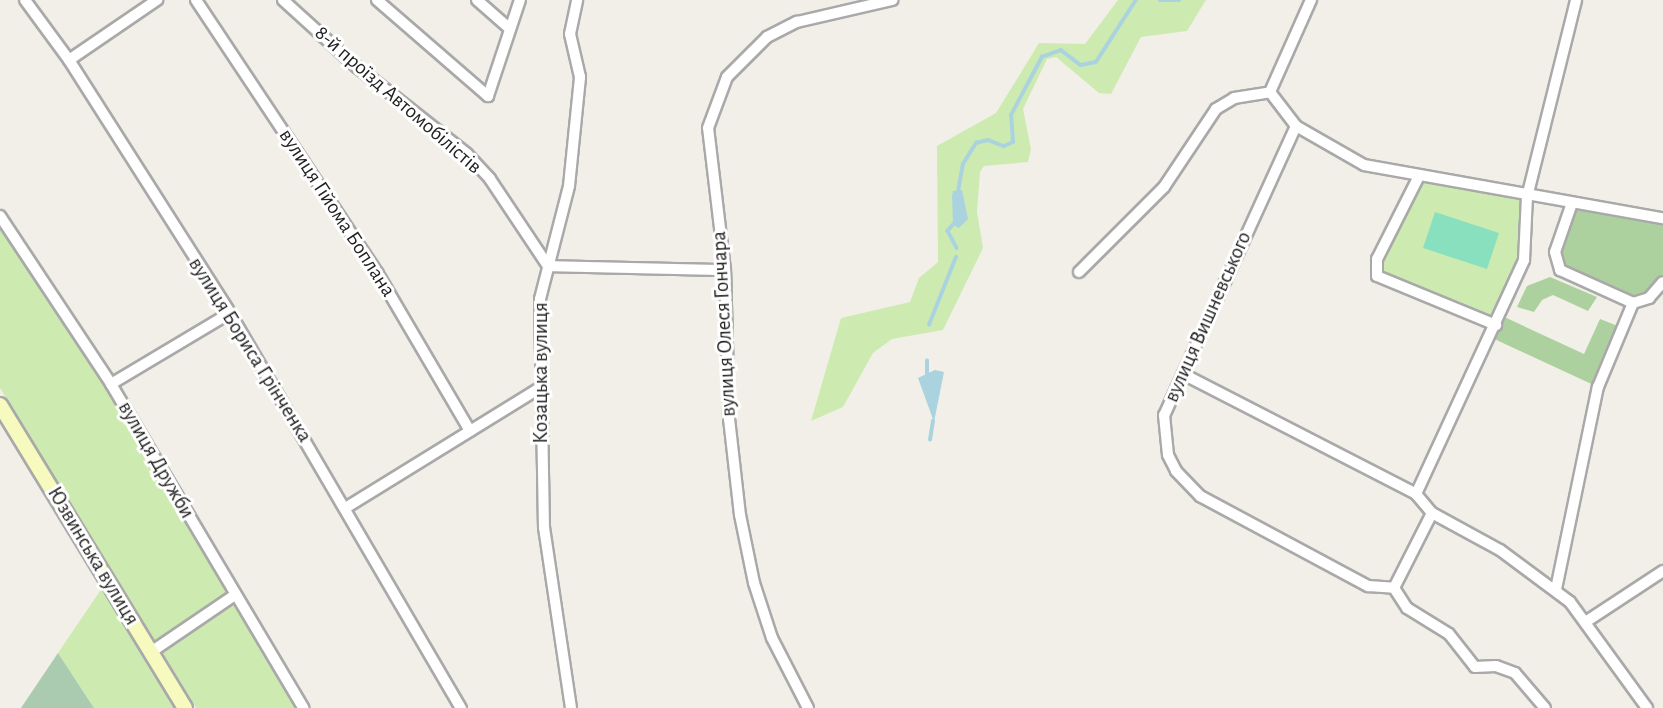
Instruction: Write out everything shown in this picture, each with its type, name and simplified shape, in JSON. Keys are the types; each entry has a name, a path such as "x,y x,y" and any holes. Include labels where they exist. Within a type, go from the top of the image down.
{"main road":[{"name":"Юзвинська вулиця","path":"2,414 185,708"}],"street":[{"name":"вулиця Бориса Грінченка","path":"25,0 69,60 230,313 347,507 461,708"},
{"path":"69,60 157,0"},
{"name":"вулиця Гійома Боплана","path":"196,0 378,274 470,431"},
{"name":"8-й проїзд Автомобілістів","path":"283,0 357,67 467,154 490,179 548,266"},
{"path":"377,0 488,96 520,0"},
{"path":"477,0 510,29"},
{"name":"Козацька вулиця","path":"571,708 545,545 540,299 569,186 580,76 570,34 577,0"},
{"name":"вулиця Олеся Гончара","path":"808,708 772,638 754,583 740,515 729,419 725,270 708,142 712,111 727,77 747,52 783,28 892,0"},
{"path":"1270,92 1311,0"},
{"path":"1416,494 1524,260 1527,197 1576,0"},
{"path":"1270,92 1296,126 1358,163 1418,178 1663,218"},
{"path":"1079,272 1164,187 1216,109 1234,97 1270,92"},
{"name":"вулиця Вишневського","path":"1296,126 1164,415 1164,437 1168,455 1186,483 1200,496 1355,583 1394,588"},
{"path":"1418,178 1377,259 1375,272 1383,281 1496,325"},
{"path":"1572,203 1555,248 1556,265 1563,272 1633,303 1649,298 1663,282"},
{"name":"вулиця Дружби","path":"0,216 111,384 303,708"},
{"path":"548,266 725,270"},
{"path":"1556,589 1598,387 1633,303"},
{"path":"111,384 230,313"},
{"path":"1183,374 1416,494 1432,513 1500,550 1556,589 1587,621 1647,708"},
{"path":"347,507 540,388"},
{"path":"1432,513 1394,588 1407,608 1449,634 1475,667 1496,666 1515,673 1545,708"},
{"path":"1587,621 1663,571"},
{"path":"151,652 235,595"}],"green space":[{"path":"1118,0 1206,0 1187,31 1141,37 1111,94 1099,93 1056,57 1047,59 1023,109 1031,149 1028,162 984,166 980,172 977,212 983,248 943,330 892,339 873,353 843,407 811,421 841,318 910,302 919,278 938,262 937,146 996,113 1039,43 1085,44"},
{"path":"1418,178 1527,197 1524,260 1496,325 1383,281 1375,263"},
{"path":"1572,203 1663,219 1663,282 1641,302 1557,265"},
{"path":"1435,212 1499,233 1487,269 1423,248"},
{"path":"0,216 111,384 302,708 196,708 0,388"},
{"path":"1550,277 1597,297 1588,311 1553,295 1542,300 1534,312 1517,307 1527,286"},
{"path":"1500,315 1584,354 1600,319 1623,328 1598,387 1490,337"},
{"path":"102,588 175,708 94,708 58,653"},
{"path":"58,653 94,708 21,708"}],"water":[{"path":"962,190 968,219 959,228 953,225 952,196 953,191"},
{"path":"935,370 944,372 934,422 918,378"}],"waterway":[{"path":"958,192 963,164 976,143 988,140 1004,146 1013,142 1011,115 1042,57 1061,50 1081,65 1096,62 1136,0"},
{"path":"1160,0 1179,0"},
{"path":"955,223 948,231 957,248"},
{"path":"929,325 956,257"},
{"path":"927,361 927,375"},
{"path":"930,440 933,421"}]}
